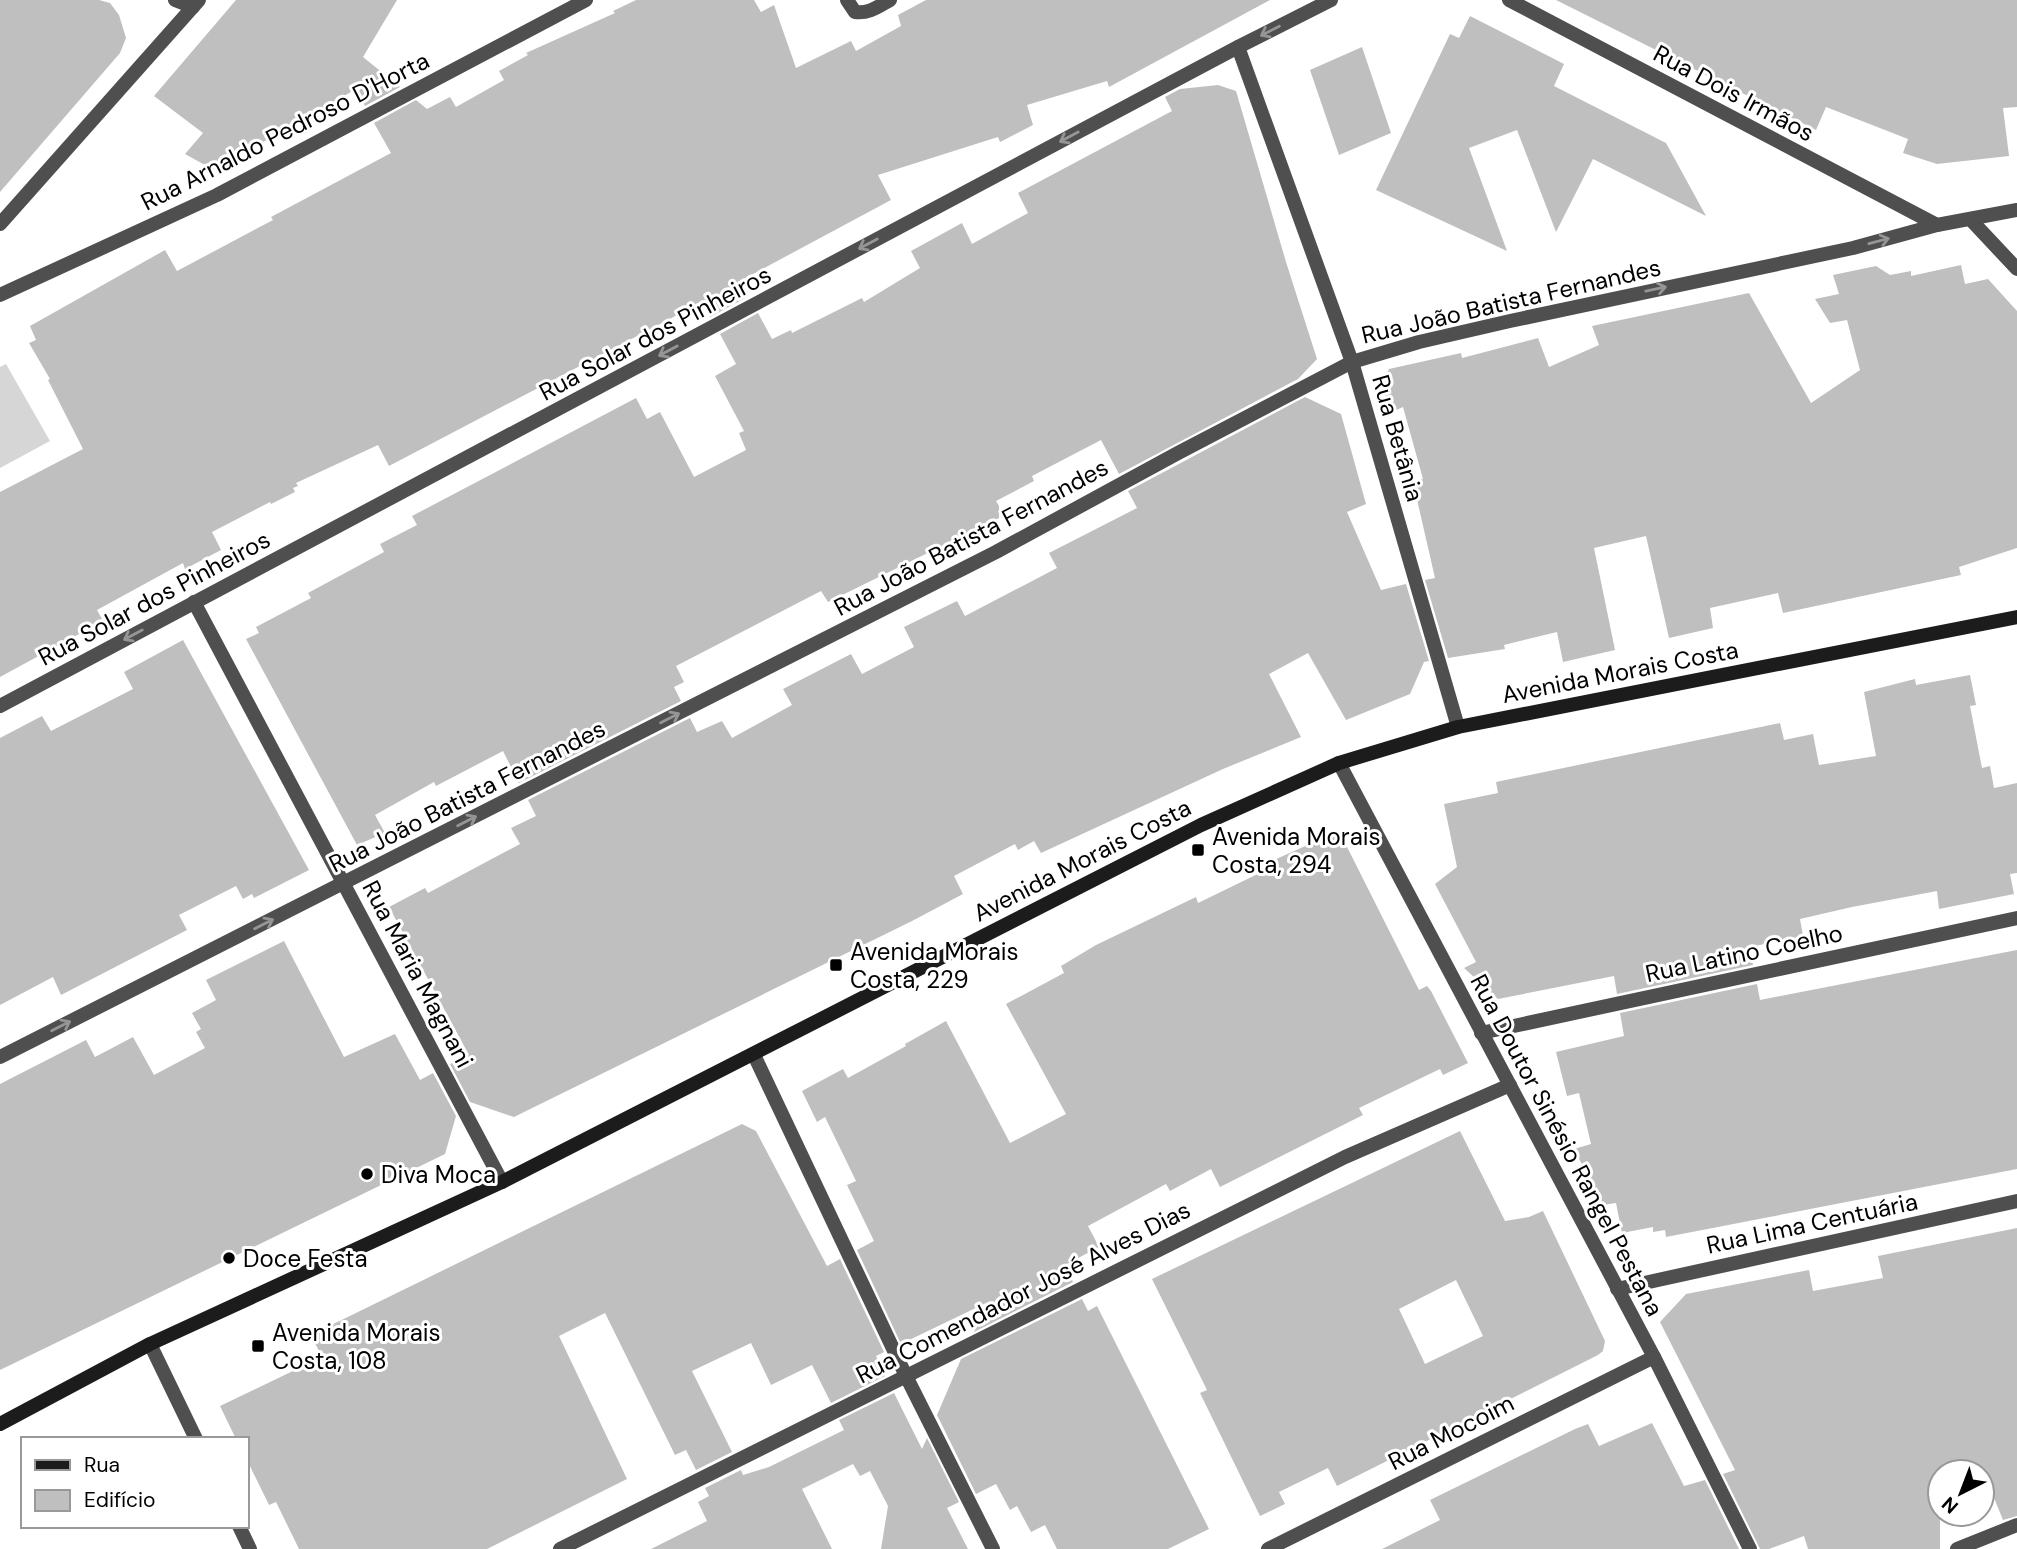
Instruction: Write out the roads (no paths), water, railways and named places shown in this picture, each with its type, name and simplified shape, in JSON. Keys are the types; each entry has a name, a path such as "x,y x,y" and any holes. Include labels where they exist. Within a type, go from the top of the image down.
{"street":[{"path":"174,0 196,3"},
{"name":"Rua Arnaldo Pedroso D'Horta","path":"0,295 216,195 586,0"},
{"path":"851,6 870,12 890,0"},
{"name":"Rua Solar dos Pinheiros","path":"0,706 1331,0"},
{"name":"Rua Dois Irmãos","path":"1509,0 1937,225"},
{"path":"0,224 196,3"},
{"name":"Rua Betânia","path":"1238,47 1352,362 1458,727"},
{"name":"Rua João Batista Fernandes","path":"0,1057 996,552 1352,362 1419,342 1853,247 1937,225 2017,210"},
{"path":"1971,220 2017,269"},
{"name":"Rua Maria Magnani","path":"194,602 502,1182"},
{"name":"Avenida Morais Costa","path":"0,1424 150,1344 502,1182 1201,825 1339,763 1458,727 2017,617"},
{"name":"Rua Doutor Sinésio Rangel Pestana","path":"1339,763 1654,1357 1751,1549"},
{"name":"Rua Latino Coelho","path":"1481,1033 2017,918"},
{"path":"754,1055 906,1376 993,1549"},
{"name":"Rua Comendador José Alves Dias","path":"560,1549 1345,1157 1510,1085"},
{"name":"Rua Lima Centuária","path":"1617,1289 2017,1201"},
{"path":"150,1344 195,1437"},
{"name":"Rua Mocoim","path":"1268,1549 1654,1357"},
{"path":"1957,1549 2017,1525"},
{"path":"240,1528 250,1549"}],"place":[{"name":"Avenida Morais Costa, 294","path":"1198,850"},
{"name":"Avenida Morais Costa, 229","path":"836,965"},
{"name":"Diva Moca","path":"367,1174"},
{"name":"Doce Festa","path":"229,1258"},
{"name":"Avenida Morais Costa, 108","path":"258,1346"}]}
